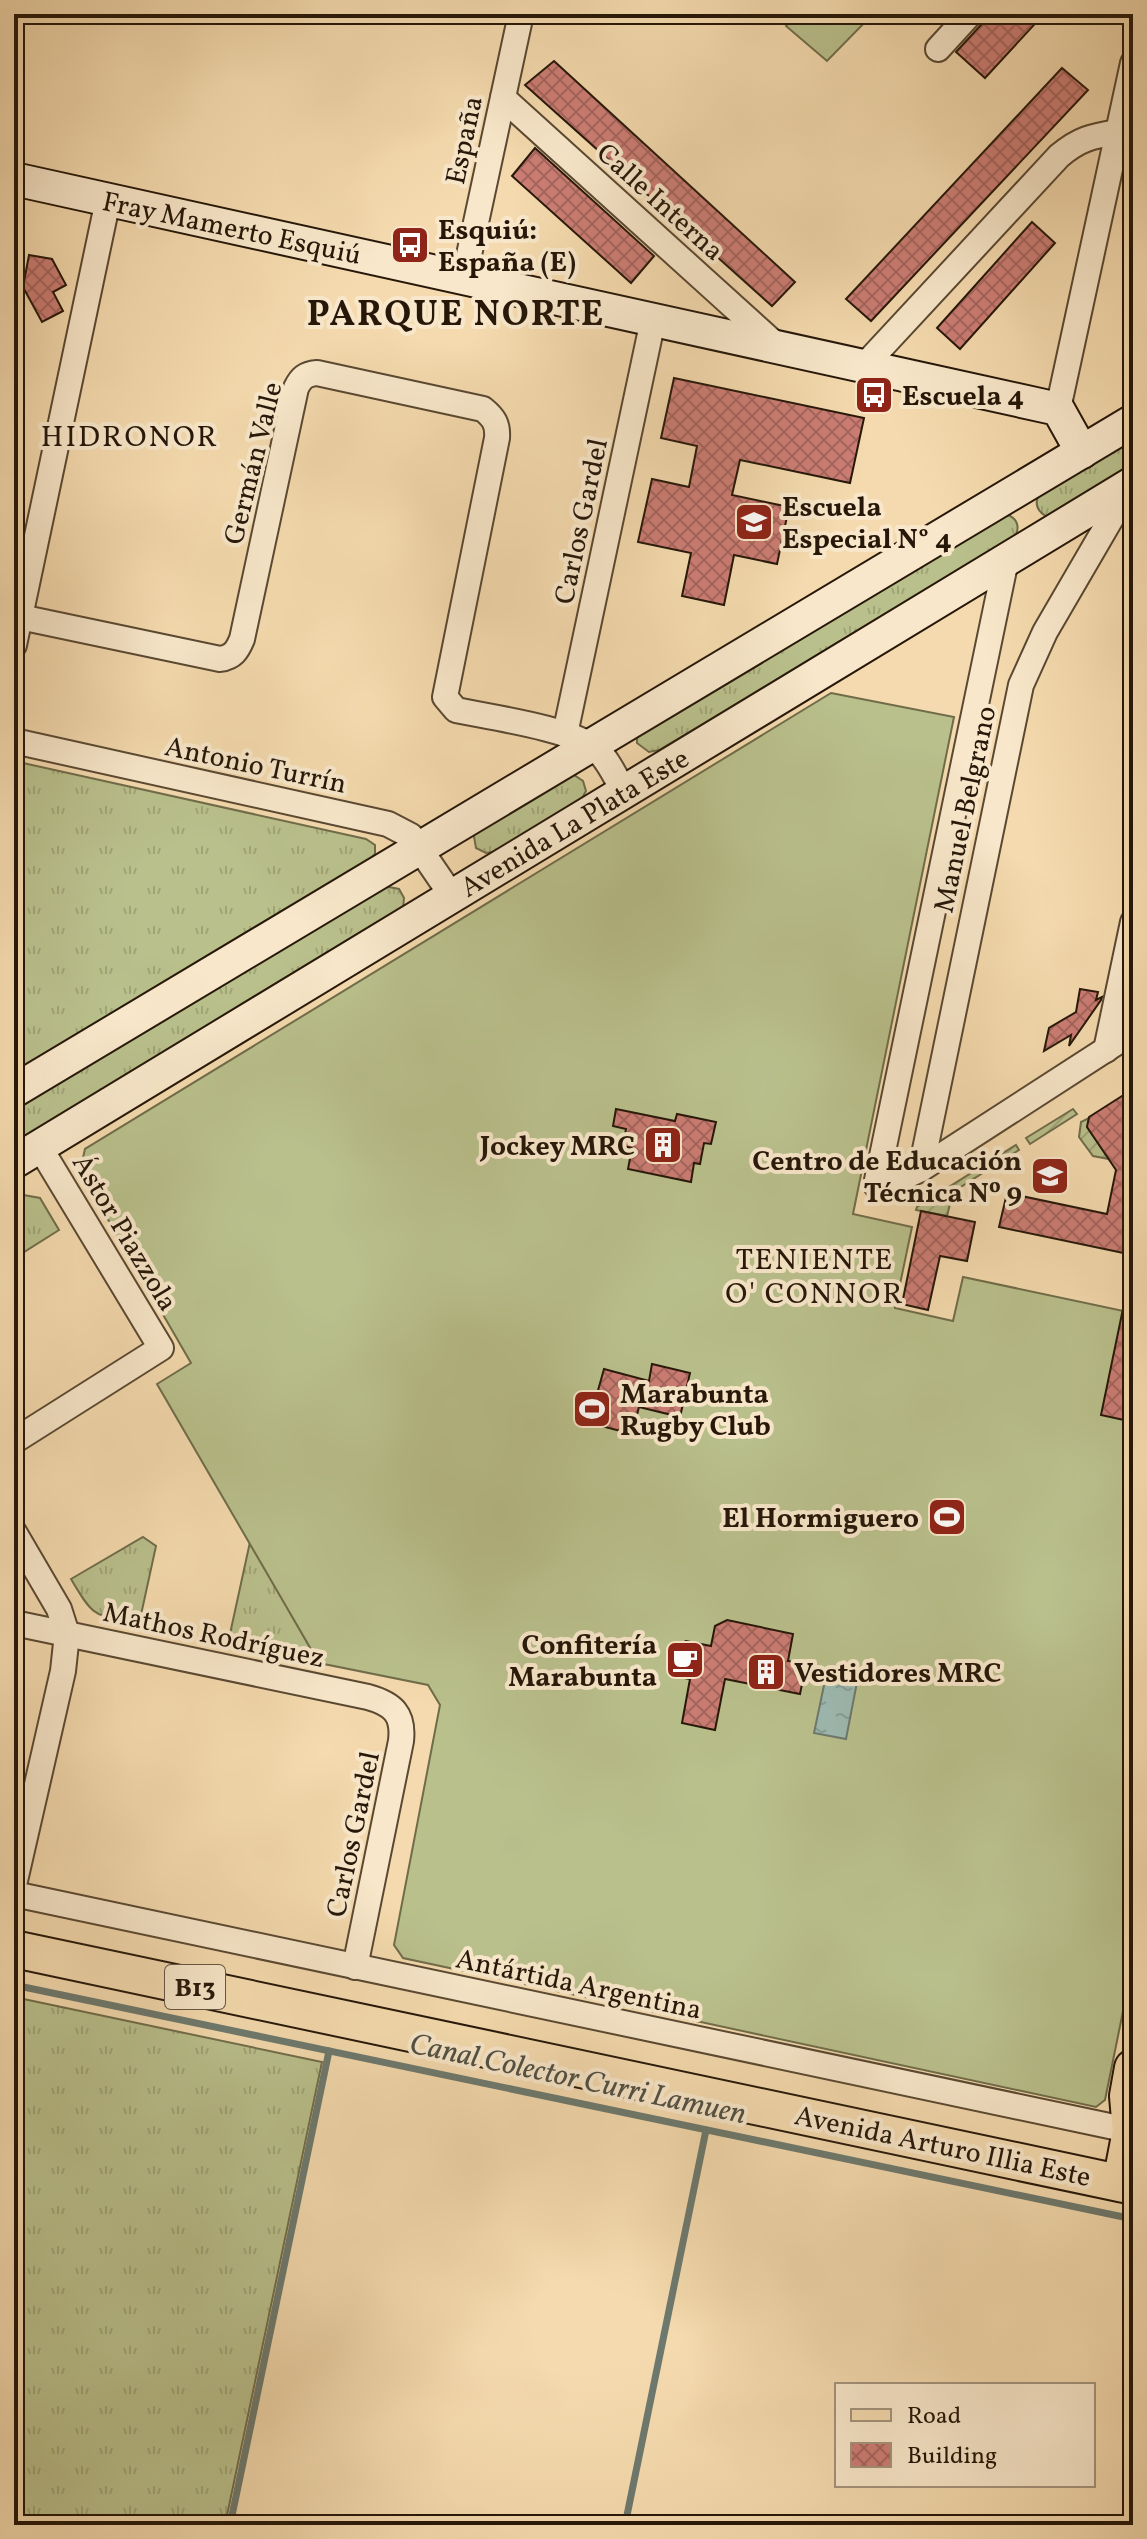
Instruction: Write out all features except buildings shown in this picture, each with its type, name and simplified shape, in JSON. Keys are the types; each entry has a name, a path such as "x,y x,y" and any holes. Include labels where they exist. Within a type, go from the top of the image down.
{"main road":[{"name":"Fray Mamerto Esquiú","path":"14,179 1058,409"},
{"path":"1058,409 1082,452"},
{"name":"Avenida La Plata Este","path":"14,1091 420,846 578,739 1133,421"},
{"path":"1034,480 1026,490 1023,503 1040,539"},
{"name":"Avenida La Plata Este","path":"27,1154 1132,484"},
{"name":"Avenida Arturo Illia Este","path":"14,1949 1127,2184"},
{"path":"1127,2184 1132,2130 1128,2096 1133,2068"}],"street":[{"name":"España","path":"464,278 521,14"},
{"path":"938,49 970,14"},
{"path":"1058,409 1122,165 1118,132 1133,63"},
{"name":"Calle Interna","path":"503,98 779,347"},
{"path":"864,366 1059,156 1076,142 1095,135 1118,132"},
{"path":"14,645 108,200"},
{"name":"Carlos Gardel","path":"578,739 653,320"},
{"name":"Germán Valle","path":"20,617 220,659 230,657 237,651 242,639 296,388 301,378 308,373 317,373 483,409 493,417 497,438 445,697 456,710 578,739"},
{"name":"Manuel Belgrano","path":"1006,560 876,1185 895,1181 921,1169 1021,685 1045,632 1132,484"},
{"path":"578,739 605,759 624,792"},
{"name":"Antonio Turrín","path":"14,741 388,824 411,836 420,846 452,896"},
{"path":"1106,1050 1133,922"},
{"path":"921,1169 1133,1032"},
{"name":"Ástor Piazzola","path":"14,1441 161,1348 27,1154"},
{"path":"14,1532 59,1609 67,1634 63,1671 14,1885"},
{"name":"Mathos Rodríguez","path":"14,1623 368,1697 391,1705 398,1713"},
{"name":"Carlos Gardel","path":"355,1967 401,1741 402,1722 398,1713"},
{"name":"Antártida Argentina","path":"14,1894 1132,2130"}],"green space":[{"path":"798,14 873,14 827,61 786,26"},
{"path":"1133,437 1133,471 1048,517 1041,513 1037,504 1039,493"},
{"path":"1005,514 1017,525 1011,542 659,750 649,752 637,743 637,733"},
{"name":"Marabunta Rugby Club","path":"831,693 954,717 853,1214 912,1227 895,1308 953,1321 963,1277 1133,1313 1133,1962 1105,2100 1096,2107 403,1958 394,1945 440,1705 428,1685 319,1663 157,1384 191,1363 80,1171 85,1149"},
{"path":"14,761 366,839 375,845 375,854 14,1075"},
{"path":"571,773 583,781 586,791 581,800 497,851 486,853 476,848 473,831"},
{"path":"384,886 399,889 404,898 403,909 14,1147 14,1109"},
{"path":"1073,1109 1077,1114 1030,1144 1026,1138"},
{"path":"1089,1118 1087,1127 1109,1159 1093,1156 1079,1137 1081,1122"},
{"path":"1016,1145 1019,1150 953,1192 947,1216 916,1210 917,1207"},
{"path":"14,1196 40,1198 59,1230 24,1252 14,1236"},
{"path":"143,1537 156,1546 139,1624 97,1613 85,1602 71,1579"},
{"path":"250,1542 319,1663 228,1643"},
{"path":"14,1997 322,2062 225,2525 14,2525"}],"water":[{"path":"827,1671 858,1677 846,1739 814,1733"}],"waterway":[{"name":"Canal Colector Curri Lamuen","path":"14,1985 1133,2219"},
{"path":"230,2525 329,2051"},
{"path":"625,2525 706,2130"}],"place":[{"name":"Esquiú: España (E)","path":"410,245"},
{"name":"Escuela 4","path":"874,395"},
{"name":"Escuela Especial N° 4","path":"754,522"},
{"name":"Jockey MRC","path":"663,1145"},
{"name":"Centro de Educación Técnica Nº 9","path":"1050,1176"},
{"name":"Marabunta Rugby Club","path":"592,1409"},
{"name":"El Hormiguero","path":"947,1517"},
{"name":"Confitería Marabunta","path":"685,1660"},
{"name":"Vestidores MRC","path":"766,1672"}],"district":[{"name":"PARQUE NORTE","path":"456,312"},
{"name":"HIDRONOR","path":"130,436"},
{"name":"TENIENTE O' CONNOR","path":"815,1276"}]}
